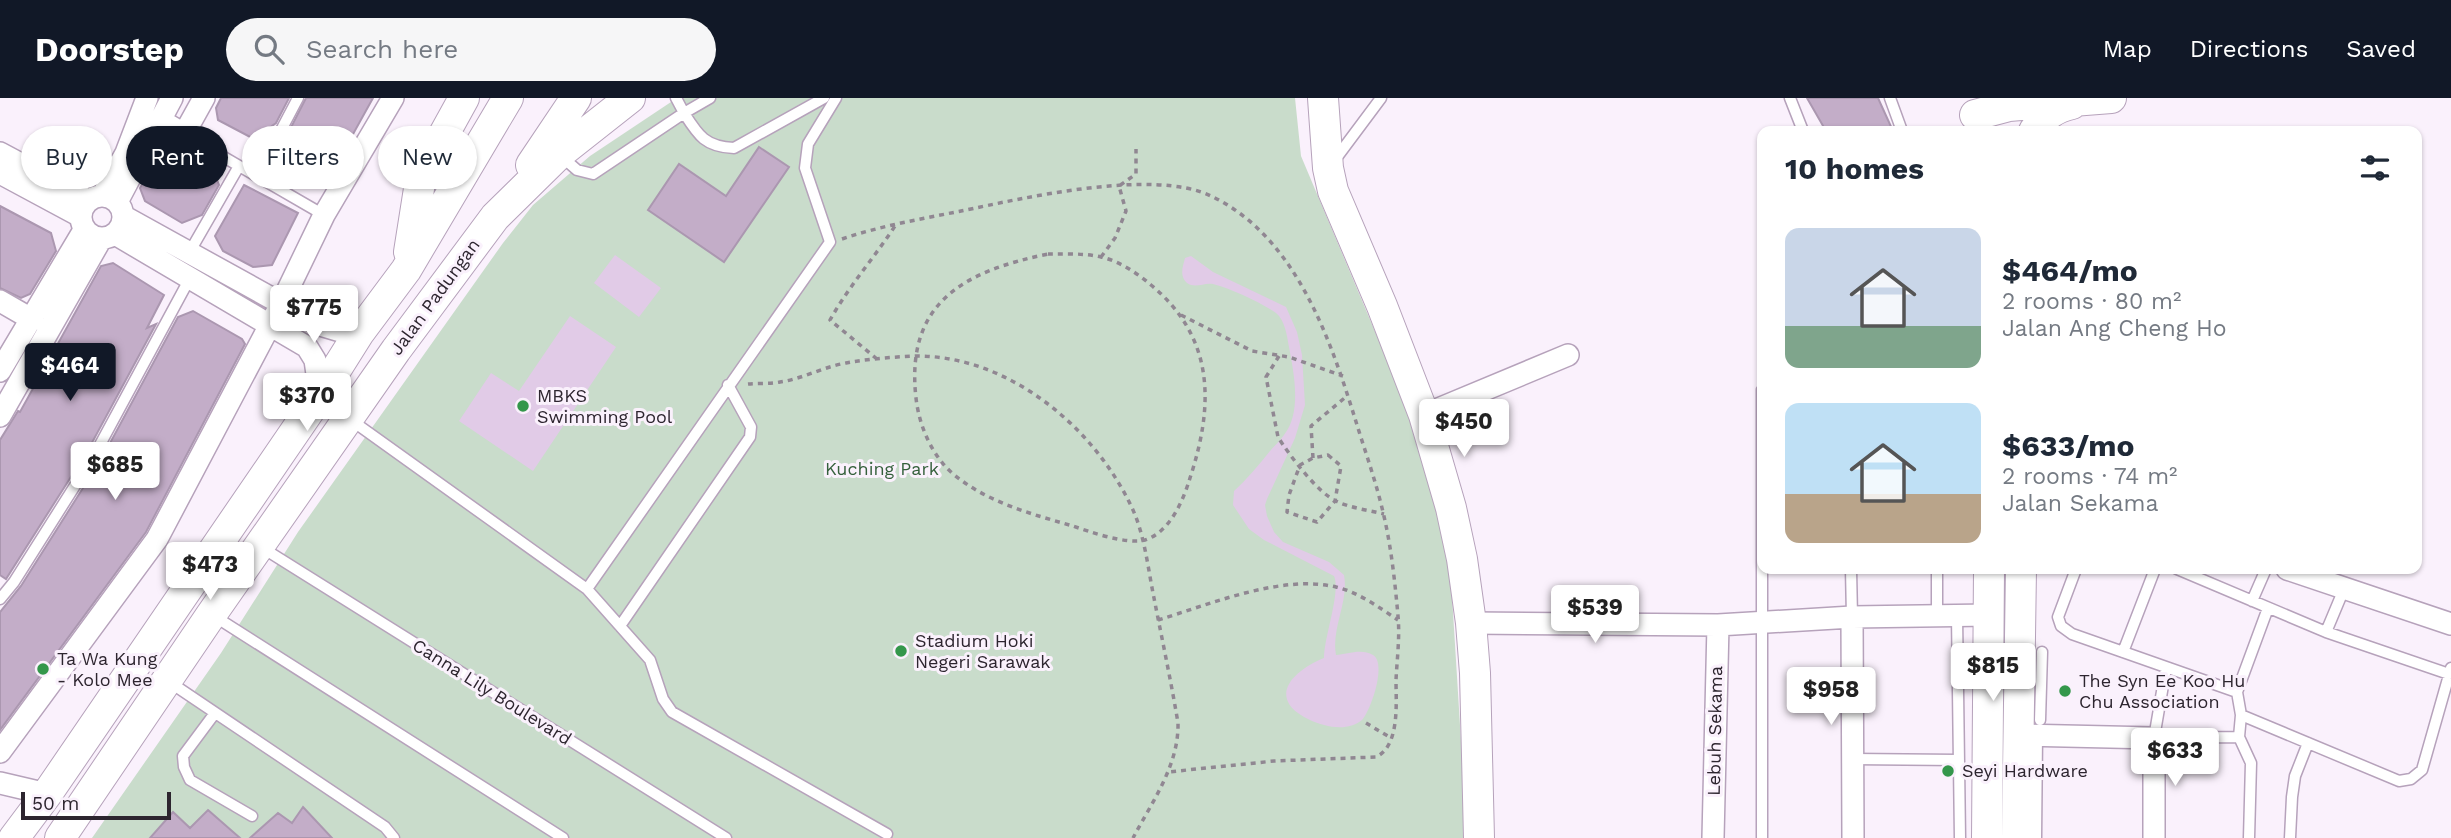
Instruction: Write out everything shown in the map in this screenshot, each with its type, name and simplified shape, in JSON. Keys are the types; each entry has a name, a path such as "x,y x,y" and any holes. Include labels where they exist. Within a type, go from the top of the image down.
{"main road":[{"path":"406,270 421,176 464,98"},
{"path":"14,838 320,396 359,333 406,270 508,98"},
{"path":"495,217 576,98"},
{"name":"Jalan Padungan","path":"60,838 396,350 495,217 559,154 630,98"},
{"path":"1323,98 1328,168 1343,218 1382,306 1424,415 1451,508 1462,559 1471,623 1479,838"},
{"path":"1975,108 2010,112 2102,99"},
{"path":"2037,126 2043,117 2060,106 2102,99"},
{"path":"1987,838 1991,574"},
{"path":"2017,838 2032,730 2021,600 2023,574"}],"street":[{"path":"0,372 101,217 172,98"},
{"path":"188,126 204,98"},
{"path":"0,752 157,539 281,304 324,215 393,98"},
{"path":"0,416 101,217 126,153 139,101"},
{"path":"160,120 170,126"},
{"path":"0,153 190,278 307,347 315,360 320,396"},
{"path":"0,173 188,253 332,329 347,334 359,333"},
{"path":"0,301 33,320"},
{"path":"1424,415 1568,355"},
{"path":"2301,574 2451,624"},
{"path":"1471,623 1718,625 1852,617 1990,615"},
{"path":"1852,617 1853,838"},
{"name":"Lebuh Sekama","path":"1713,838 1718,625"},
{"path":"2032,730 2154,738 2154,838"},
{"path":"0,783 47,794"}],"lane":[{"path":"284,126 299,98"},
{"path":"676,98 696,131 718,148 734,148 824,98"},
{"path":"559,154 577,170 593,174 710,98"},
{"path":"587,589 830,242 805,168 808,144 836,98"},
{"path":"1328,168 1381,98"},
{"path":"1790,98 1801,126"},
{"path":"1890,98 1900,126"},
{"path":"228,160 242,168"},
{"path":"188,253 239,166"},
{"path":"279,189 324,215"},
{"path":"0,599 14,582 95,454 190,278"},
{"path":"620,626 750,437 751,427 729,385"},
{"path":"349,418 587,589 650,660 663,699 672,712 887,834"},
{"name":"Canna Lily Boulevard","path":"259,546 726,838"},
{"path":"1760,574 1762,838"},
{"path":"1851,574 1852,617"},
{"path":"1938,574 1947,616 1958,760 1960,838"},
{"path":"2074,574 2058,617 2061,626 2072,634 2236,692"},
{"path":"2123,653 2153,574"},
{"path":"2188,574 2326,632 2450,671 2422,770 2411,779 2399,781 2241,715"},
{"path":"2252,601 2264,574"},
{"path":"2326,632 2344,589"},
{"path":"2249,838 2251,763 2239,737 2241,715 2236,692 2268,608"},
{"path":"211,615 563,838"},
{"path":"2030,687 2042,652"},
{"path":"2166,668 2154,738 2239,737"},
{"path":"168,681 385,827 394,838"},
{"path":"215,713 183,755 184,767 190,780 252,816"},
{"path":"2032,730 2036,838"},
{"path":"2290,838 2295,776 2308,743"},
{"path":"1852,759 1958,760"}],"path":[{"path":"1119,186 1136,174 1136,149"},
{"path":"830,242 1031,197 1119,186 1152,185 1191,189 1208,194 1241,214 1266,236 1288,264 1317,314 1343,376 1384,514 1398,620 1391,738 1384,753 1376,757 1274,761 1168,772"},
{"path":"1101,257 1115,238 1126,211 1119,186"},
{"path":"877,359 830,320 848,288 895,226"},
{"path":"1048,254 1101,257 1120,264 1164,295 1193,338 1203,364 1206,415 1196,459 1179,505 1158,533 1143,541 1120,539 1088,531 1024,511 997,500 953,473 940,459 920,422 913,376 919,339 928,321 942,300 962,283 989,269 1048,254"},
{"path":"1179,314 1252,351 1289,357 1343,376"},
{"path":"729,385 782,382 846,362 915,356 965,362 1008,377 1039,397 1091,445 1133,510 1143,541 1178,723 1176,749 1168,772 1133,838"},
{"path":"1279,356 1266,377 1278,437 1311,483 1335,501 1384,514"},
{"path":"1313,458 1311,426 1348,395"},
{"path":"1328,455 1341,466 1335,501 1317,523 1287,512 1289,495 1300,465 1313,458 1328,455"},
{"path":"1158,620 1273,587 1298,585 1335,586 1398,620"},
{"path":"1366,723 1391,738"}],"green space":[{"name":"Kuching Park","path":"677,98 1295,98 1301,156 1420,438 1450,564 1467,838 92,838 221,653 298,532 503,243 533,205 590,156"}],"shaded area":[{"path":"615,255 661,288 639,317 594,283"},
{"path":"1191,256 1213,272 1286,307 1297,332 1302,355 1305,405 1295,438 1265,505 1274,532 1283,542 1329,562 1344,575 1336,655 1364,652 1373,655 1378,667 1376,687 1366,715 1356,724 1343,727 1322,725 1296,712 1286,695 1288,686 1302,670 1324,658 1334,603 1334,576 1264,540 1249,529 1233,505 1234,491 1290,426 1295,392 1285,328 1276,313 1246,296 1213,284 1187,283 1182,274 1185,258"},
{"name":"MBKS Swimming Pool","path":"570,316 616,347 533,471 459,421 491,373 519,391"}],"building":[{"path":"221,98 289,98 276,123 272,126 242,126 242,133 218,120 216,108"},
{"path":"306,98 373,98 358,126 292,126"},
{"path":"1807,98 1878,98 1891,126 1823,126"},
{"path":"759,147 789,167 724,262 648,210 679,164 726,196"},
{"path":"140,189 217,189 202,215 182,223 145,201"},
{"path":"242,189 252,189 298,213 272,265 253,267 223,251 215,236"},
{"path":"0,206 51,233 56,251 30,294 21,298 0,288"},
{"path":"113,263 164,295 147,328 156,324 88,450 6,579 0,575 0,440 18,411 20,412 101,266"},
{"path":"193,311 242,339 245,344 146,532 0,730 0,612 21,586 102,458 178,317"},
{"path":"303,807 332,838 250,838 278,813 292,823"},
{"path":"208,810 240,838 150,838 173,812 190,828"}],"place":[{"name":"MBKS Swimming Pool","path":"523,406"},
{"name":"Stadium Hoki Negeri Sarawak","path":"901,651"},
{"name":"Ta Wa Kung - Kolo Mee","path":"43,669"},
{"name":"The Syn Ee Koo Hu Chu Association","path":"2065,691"},
{"name":"Seyi Hardware","path":"1948,771"}]}
